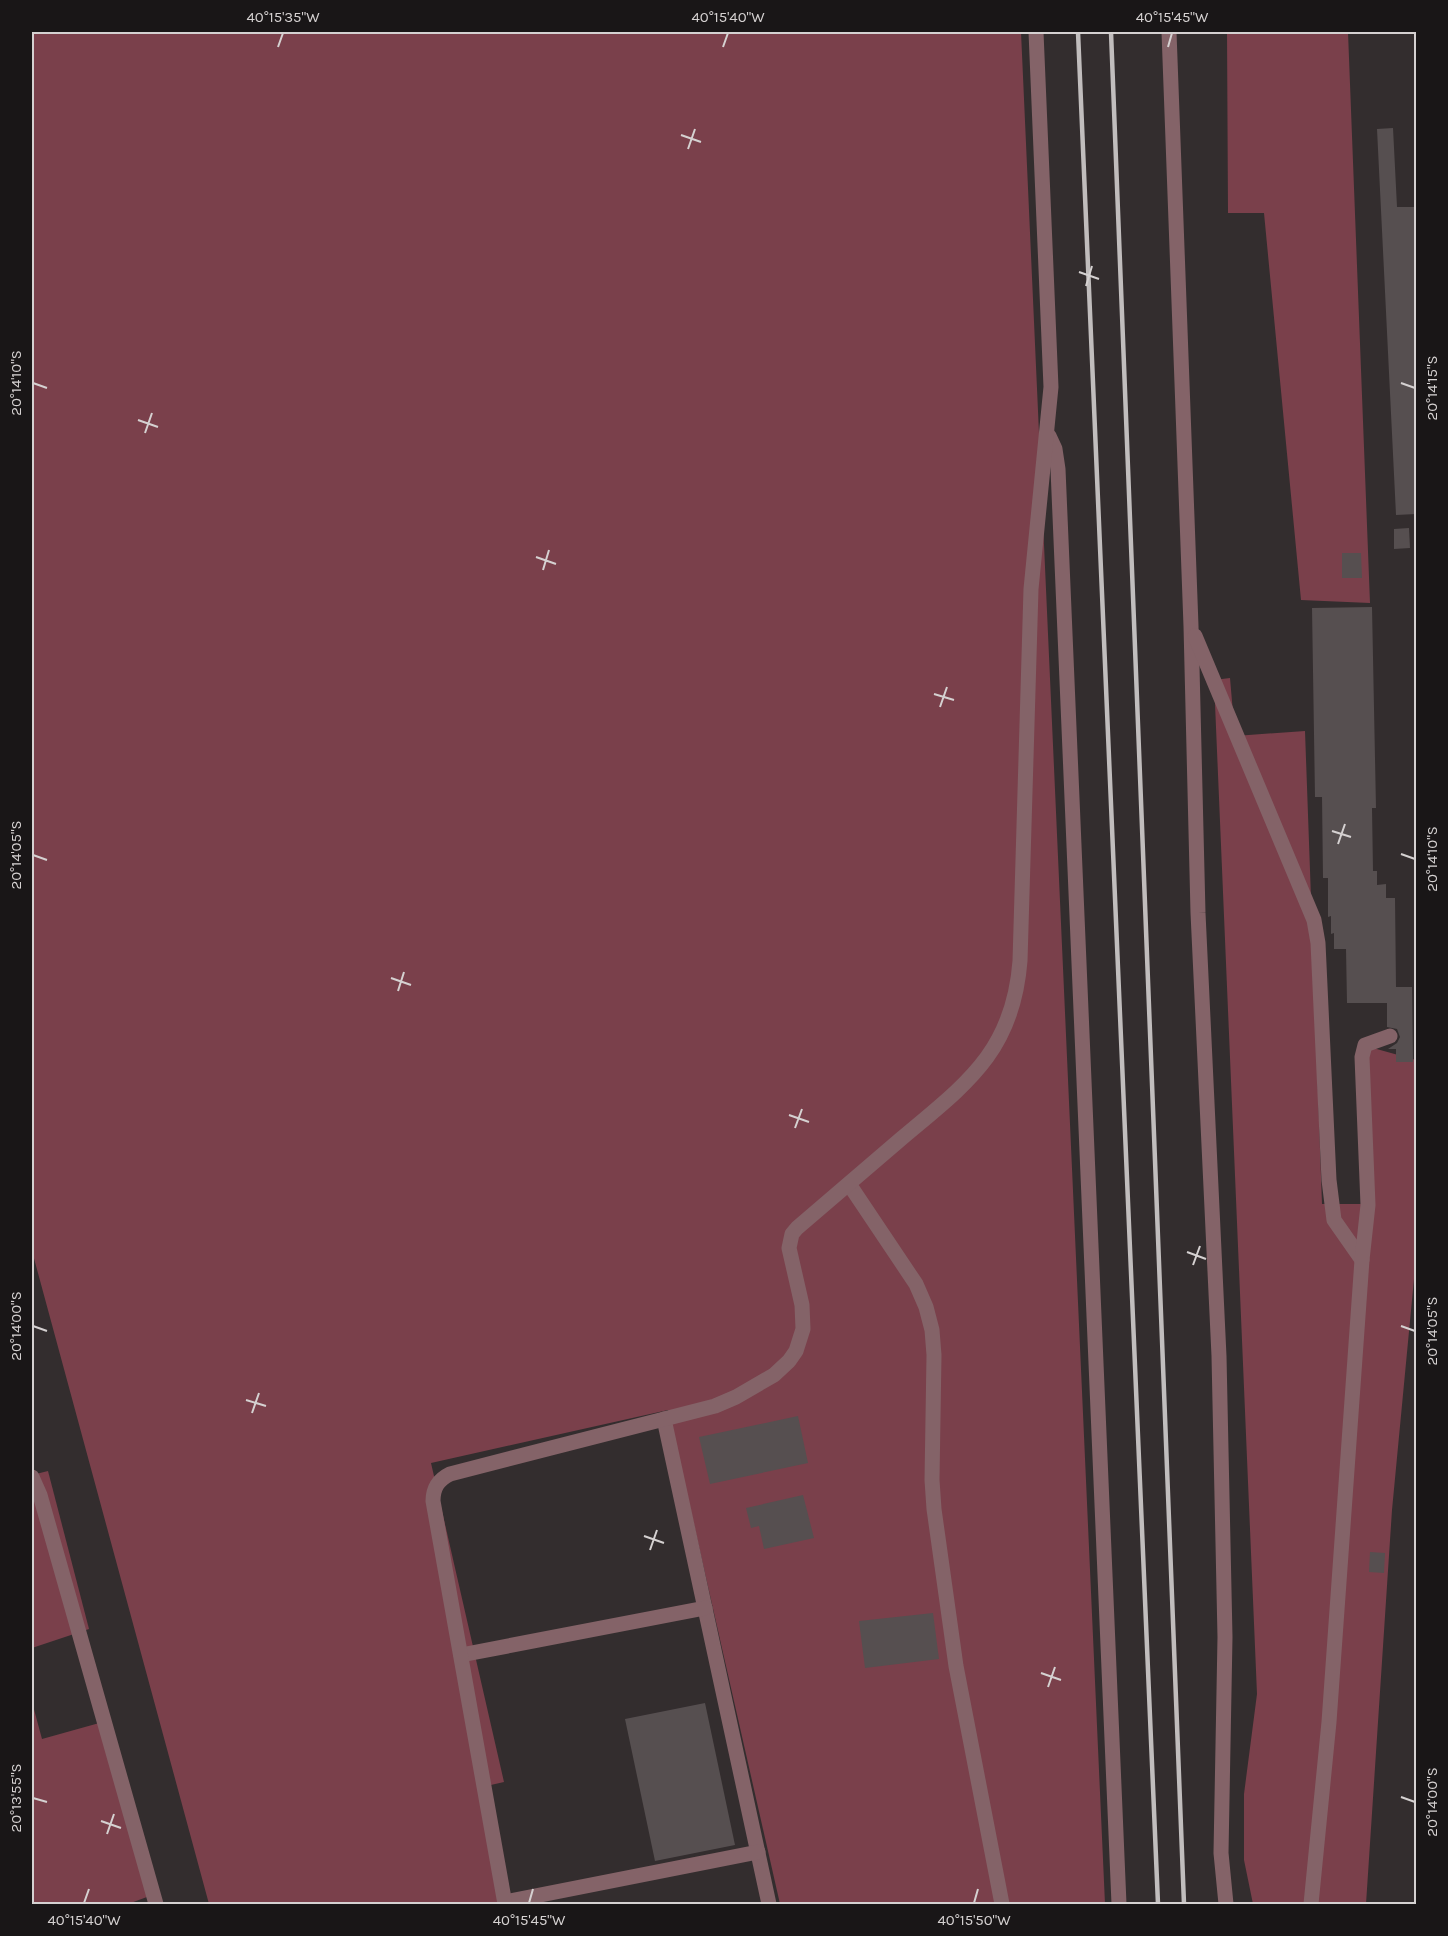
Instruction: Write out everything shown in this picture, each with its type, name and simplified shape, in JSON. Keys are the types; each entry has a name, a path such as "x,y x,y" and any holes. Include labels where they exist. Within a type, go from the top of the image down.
{"street":[{"path":"758,1852 505,1903 433,1495 438,1482 450,1474 715,1406 757,1386 789,1361 801,1340 804,1317 790,1255 792,1234 962,1088 978,1072 1002,1035 1014,1005 1020,961 1032,571 1051,387 1036,32"},
{"path":"1169,32 1191,627 1198,913 1219,1344 1225,1637 1221,1853 1226,1905"},
{"path":"1048,433 1055,449 1058,469 1119,1905"},
{"path":"1191,627 1314,920 1318,943 1330,1190 1334,1220 1362,1260"},
{"path":"1311,1905 1329,1722 1362,1260 1368,1205 1362,1057 1365,1045 1390,1036"},
{"path":"849,1184 916,1284 931,1324 934,1355 932,1479 934,1509 956,1666 1002,1905"},
{"path":"664,1419 769,1905"},
{"path":"32,1477 40,1495 156,1905"},
{"path":"461,1655 705,1608"}],"shaded area":[{"path":"32,32 1021,32 1105,1904 780,1904 668,1410 431,1463 504,1782 482,1787 508,1904 209,1904 32,1251"},
{"path":"1227,32 1348,32 1370,603 1301,600 1264,213 1228,213"},
{"path":"1230,678 1235,736 1305,731 1322,1204 1362,1204 1366,1046 1416,1060 1416,1258 1392,1510 1366,1904 1253,1904 1244,1860 1244,1794 1257,1694 1214,680"},
{"path":"48,1471 89,1629 32,1648 32,1475"},
{"path":"32,1702 42,1739 110,1720 155,1894 128,1904 32,1904"}],"building":[{"path":"1393,128 1397,207 1416,207 1416,514 1396,515 1377,129"},
{"path":"1409,528 1410,548 1394,549 1394,529"},
{"path":"1342,553 1361,553 1362,578 1342,578"},
{"path":"1372,607 1376,808 1372,808 1373,871 1377,871 1377,885 1386,884 1386,898 1395,898 1396,987 1412,987 1413,1062 1396,1062 1396,1049 1388,1049 1397,1043 1400,1037 1397,1029 1387,1027 1387,1003 1347,1003 1346,949 1334,949 1331,916 1328,917 1328,878 1323,878 1322,797 1315,797 1312,608"},
{"path":"798,1416 808,1463 710,1484 699,1437"},
{"path":"803,1495 814,1538 764,1549 759,1526 751,1528 746,1508"},
{"path":"1370,1552 1385,1553 1384,1573 1369,1572"},
{"path":"933,1613 939,1659 865,1668 859,1621"},
{"path":"705,1703 735,1845 655,1861 625,1719"}],"railway":[{"path":"1078,32 1158,1904"},
{"path":"1111,32 1184,1904"}]}
